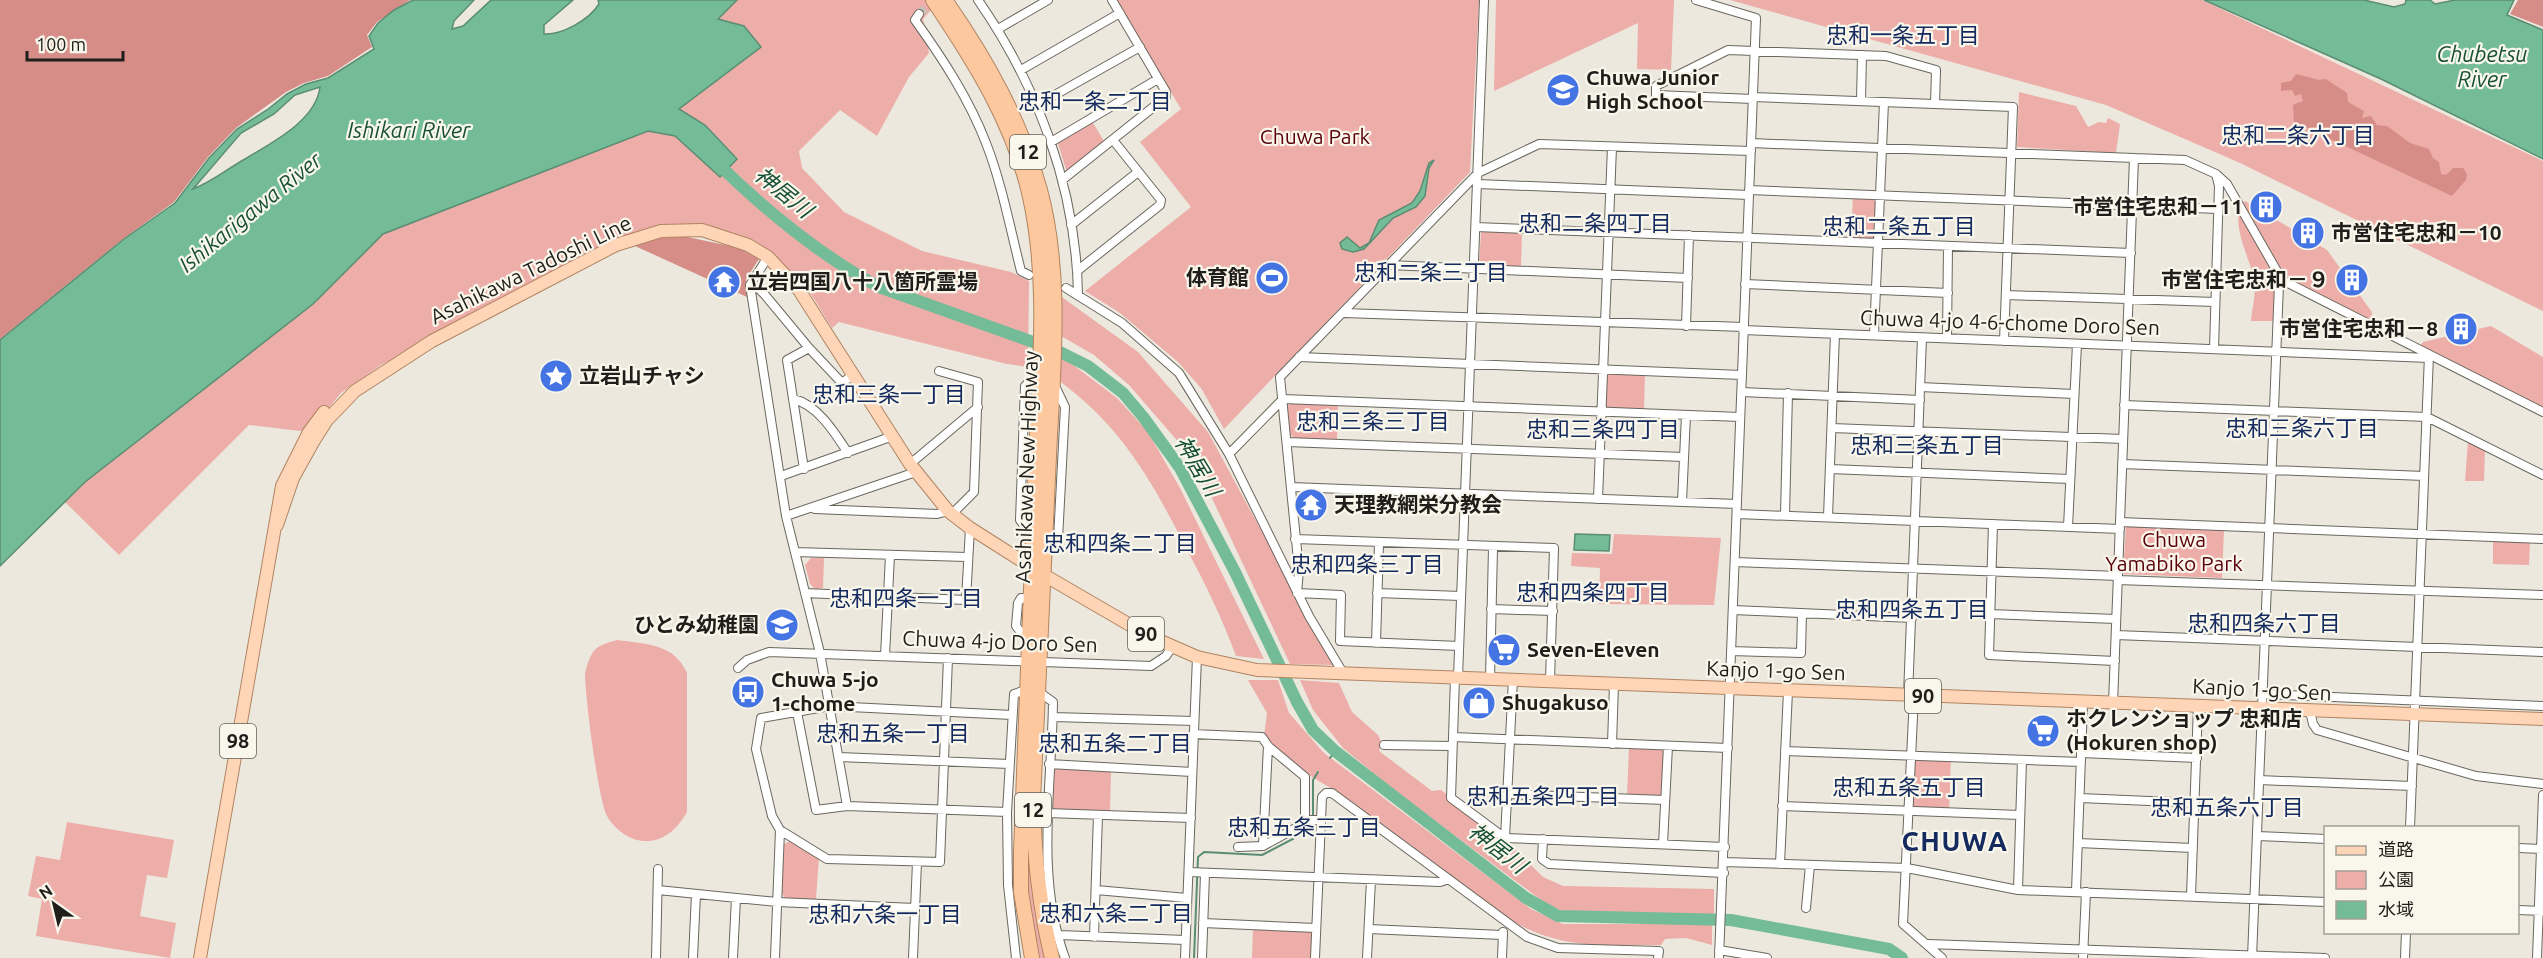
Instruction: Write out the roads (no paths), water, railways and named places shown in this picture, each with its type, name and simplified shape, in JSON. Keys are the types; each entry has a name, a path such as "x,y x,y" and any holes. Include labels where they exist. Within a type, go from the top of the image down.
{"highway":[{"name":"Asahikawa New Highway","path":"933,0 987,85 1016,147 1030,198 1048,321"},
{"name":"Asahikawa New Highway","path":"945,0 996,78 1026,145 1040,192 1050,243 1048,321 1044,365 1039,571 1021,892 1032,958"},
{"name":"Asahikawa New Highway","path":"1040,540 1052,379 1044,365"},
{"name":"Asahikawa New Highway","path":"1034,660 1029,642 1031,599 1039,571"},
{"name":"Asahikawa New Highway","path":"1033,691 1034,862 1041,912 1052,958"}],"main road":[{"name":"Asahikawa Tadoshi Line","path":"200,958 277,525 279,497 287,470 309,432 327,408 360,377 637,236 661,231 702,230 740,242 768,257 799,290 913,468 950,512 970,528 1039,571"},
{"name":"Kanjo 1-go Sen","path":"1039,571 1172,647 1197,657 1257,670 2543,719"}],"street":[{"path":"978,0 998,29 1021,70 1051,142 1071,225 1077,271 1077,294"},
{"path":"998,29 1048,0"},
{"path":"1062,180 1166,98 1166,92 1112,0"},
{"path":"1484,0 1460,646 1452,746 1451,798 1505,838 1725,847"},
{"path":"1696,0 1756,18 1723,906 1719,954 1767,958"},
{"path":"1021,70 1120,13"},
{"path":"919,14 915,20 964,96 986,142 1000,183 1021,271 1029,275"},
{"path":"1037,105 1140,47"},
{"path":"1935,104 1936,70 1886,56 1728,50 1656,86 1656,96 1861,100 1884,102 1935,104 2013,107 2004,340"},
{"path":"1861,100 1863,55"},
{"path":"1051,142 1158,79"},
{"path":"1874,336 1884,102"},
{"path":"1077,271 1160,205 1161,200 1113,140"},
{"path":"1297,593 1299,570 1280,377 1478,173 1539,144 1612,147 1882,148 2185,160 2216,174 2227,183 2282,280 2543,412"},
{"path":"1598,499 1612,147"},
{"path":"2113,704 2134,158"},
{"path":"1071,225 1138,172"},
{"path":"2214,350 2218,209 2216,174"},
{"path":"1478,184 2218,209"},
{"path":"1476,227 2131,253"},
{"path":"1686,326 1689,235"},
{"path":"1947,339 1948,246"},
{"path":"768,257 750,285 786,516 820,653 848,806"},
{"path":"1389,265 1688,278"},
{"path":"2252,956 2279,284 2282,280"},
{"path":"750,285 757,287 765,295 808,348 842,383 854,374"},
{"path":"1745,285 1948,293"},
{"path":"1066,288 1122,323 1179,373 1229,454 1297,593 1343,673"},
{"path":"2006,295 2215,302"},
{"name":"Chuwa 4-jo 4-6-chome Doro Sen","path":"1344,313 2214,350 2429,356"},
{"path":"1828,517 1835,334"},
{"path":"1922,338 1913,568 1912,756 1903,924 1942,958"},
{"path":"2068,527 2077,344"},
{"path":"804,469 787,360 808,348"},
{"path":"2410,826 2429,356"},
{"path":"1299,357 1742,375"},
{"path":"813,509 937,514 950,512 974,492 978,382 939,371"},
{"path":"1920,387 2074,394"},
{"path":"1742,392 1920,400"},
{"path":"1785,515 1788,393"},
{"path":"793,399 805,402 836,433 848,453"},
{"path":"1229,454 1283,399 1740,417"},
{"path":"2124,405 2427,417 2543,475"},
{"path":"786,516 813,509 913,468 978,407"},
{"path":"1682,502 1686,415"},
{"path":"1832,428 2123,439"},
{"path":"781,476 893,436"},
{"path":"1287,441 1684,457"},
{"path":"2122,465 2424,476"},
{"path":"1831,469 2070,479"},
{"path":"1291,487 1737,504"},
{"path":"1737,514 2068,527 2269,528 2543,539"},
{"path":"1993,524 1989,655 2115,661"},
{"path":"805,592 966,600 970,528"},
{"path":"1295,539 1492,548 1554,548 1550,681"},
{"path":"1376,643 1379,543"},
{"path":"1490,679 1492,548"},
{"path":"795,552 968,557"},
{"path":"885,656 890,555"},
{"path":"1735,562 2543,595"},
{"path":"1297,593 1341,595 1340,641 1460,646"},
{"path":"1377,593 1461,596"},
{"path":"1491,609 1553,611"},
{"path":"1733,610 1912,618"},
{"path":"1731,651 1801,653 1802,614"},
{"path":"1990,614 2116,619"},
{"path":"2116,635 2543,652"},
{"name":"Chuwa 4-jo Doro Sen","path":"738,668 747,660 768,652 1151,666 1166,656 1172,647"},
{"path":"1197,657 1191,818 1203,923 1202,958"},
{"path":"948,658 946,712 940,862 827,859 780,830 772,816 756,749 761,718 830,706 946,712 1012,715"},
{"path":"1505,838 1514,680"},
{"path":"1612,744 1614,684"},
{"path":"1016,958 1008,885 1007,812 1012,715 1014,694 1033,691 1053,702 1047,813 1049,875 1065,958"},
{"path":"1780,864 1788,691"},
{"path":"2262,694 2543,706"},
{"path":"2076,891 2083,703"},
{"path":"2191,896 2198,706"},
{"path":"2310,711 2313,724 2318,730 2476,776 2543,784"},
{"path":"797,712 816,810 848,806 1007,812"},
{"path":"1053,717 1194,721"},
{"path":"1193,734 1262,738 1268,746 1305,777 1313,820 1318,879 1315,958"},
{"path":"1453,737 1728,748"},
{"path":"1384,745 1452,746"},
{"path":"1263,846 1268,746"},
{"path":"1663,844 1668,746"},
{"path":"1785,750 2081,762"},
{"path":"2081,753 2197,758"},
{"path":"839,757 1009,764"},
{"path":"2018,890 2022,760"},
{"path":"1049,764 1192,772"},
{"path":"2259,780 2412,786"},
{"path":"1238,847 1263,846 1313,820 1322,797 1326,793 1332,793 1449,879 1503,922 1527,937 1558,948 1659,951 1658,958"},
{"path":"1507,794 1665,800"},
{"path":"2537,958 2541,911 2543,795"},
{"path":"2080,798 2195,803"},
{"path":"1782,806 2020,815"},
{"path":"1047,813 1191,818"},
{"path":"1094,936 1098,815"},
{"path":"775,958 780,830"},
{"path":"2257,836 2324,839"},
{"path":"1543,839 1542,859 1549,864 1724,873"},
{"path":"2078,843 2193,848"},
{"path":"2519,848 2542,849"},
{"path":"913,958 917,862"},
{"path":"1724,862 1907,868 2018,890 2324,902"},
{"path":"1806,908 1810,865"},
{"path":"656,958 658,869"},
{"path":"1197,873 1440,882 1449,879"},
{"path":"1185,958 1187,898 1197,873"},
{"path":"1367,958 1371,880"},
{"path":"658,890 777,902 915,908"},
{"path":"1096,890 1187,898"},
{"path":"2083,958 2086,892"},
{"path":"693,958 696,894"},
{"path":"733,958 736,898"},
{"path":"2519,910 2541,911"},
{"path":"1502,958 1503,922"},
{"path":"1203,923 1316,927"},
{"path":"1369,929 1502,935"},
{"path":"2405,958 2406,934"},
{"path":"1059,936 1185,940"},
{"path":"1928,944 2325,958"}],"water":[{"name":"Ishikari River","path":"413,0 474,0 454,21 452,29 463,26 491,0 573,0 544,25 544,34 551,34 567,29 589,16 599,4 598,0 737,0 718,19 744,26 761,47 679,109 705,125 737,159 720,177 675,136 648,131 383,234 313,304 85,482 0,566 0,340 124,239 175,203 209,158 237,129 287,94 306,84 328,78 374,49 369,36 378,23 394,10","holes":["320,87 317,99 301,121 291,130 193,189 241,133 274,114 295,95"]},
{"name":"Chubetsu River","path":"2204,0 2364,0 2394,7 2405,4 2406,0 2430,0 2435,4 2455,0 2514,0 2507,15 2543,30 2543,159 2381,79"},
{"path":"1434,160 1429,168 1425,196 1416,207 1393,218 1364,249 1353,252 1342,249 1340,243 1347,237 1360,248 1369,243 1379,220 1412,203 1420,191 1429,163"},
{"path":"1575,534 1610,535 1609,551 1574,550"}],"waterway":[{"name":"神居川","path":"715,161 793,230 835,261 879,287 1058,351 1088,366 1123,393 1180,468 1235,572 1297,702 1313,730 1335,751 1526,898 1558,916 1731,920 1889,949 1902,958"},
{"path":"1330,758 1335,751"},
{"path":"1194,958 1198,857 1204,852 1262,855 1308,831 1313,826 1313,780 1318,772"}],"tunnel":[{"path":"919,14 935,0"}],"place":[{"name":"Chuwa Junior High School","path":"1563,90"},
{"name":"市営住宅忠和－11","path":"2266,207"},
{"name":"市営住宅忠和－10","path":"2308,233"},
{"name":"体育館","path":"1272,278"},
{"name":"市営住宅忠和－９","path":"2352,280"},
{"name":"立岩四国八十八箇所霊場","path":"724,282"},
{"name":"市営住宅忠和－8","path":"2461,329"},
{"name":"立岩山チャシ","path":"556,376"},
{"name":"天理教網栄分教会","path":"1311,505"},
{"name":"ひとみ幼稚園","path":"782,625"},
{"name":"Seven-Eleven","path":"1504,650"},
{"name":"Chuwa 5-jo 1-chome","path":"748,692"},
{"name":"Shugakuso","path":"1479,703"},
{"name":"ホクレンショップ 忠和店 (Hokuren shop)","path":"2043,731"}],"district":[{"name":"忠和一条五丁目","path":"1903,35"},
{"name":"忠和一条二丁目","path":"1095,101"},
{"name":"忠和二条六丁目","path":"2298,135"},
{"name":"忠和二条四丁目","path":"1595,223"},
{"name":"忠和二条五丁目","path":"1899,226"},
{"name":"忠和二条三丁目","path":"1431,272"},
{"name":"忠和三条一丁目","path":"889,394"},
{"name":"忠和三条三丁目","path":"1373,421"},
{"name":"忠和三条六丁目","path":"2302,428"},
{"name":"忠和三条四丁目","path":"1603,429"},
{"name":"忠和三条五丁目","path":"1927,445"},
{"name":"忠和四条二丁目","path":"1120,543"},
{"name":"忠和四条三丁目","path":"1367,564"},
{"name":"忠和四条四丁目","path":"1593,592"},
{"name":"忠和四条一丁目","path":"906,598"},
{"name":"忠和四条五丁目","path":"1912,609"},
{"name":"忠和四条六丁目","path":"2264,623"},
{"name":"忠和五条一丁目","path":"893,733"},
{"name":"忠和五条二丁目","path":"1115,743"},
{"name":"忠和五条五丁目","path":"1909,787"},
{"name":"忠和五条四丁目","path":"1543,796"},
{"name":"忠和五条六丁目","path":"2227,807"},
{"name":"忠和五条三丁目","path":"1304,827"},
{"name":"CHUWA","path":"1955,842"},
{"name":"忠和六条二丁目","path":"1116,913"},
{"name":"忠和六条一丁目","path":"885,914"}],"park label":[{"name":"Chuwa Park","path":"1315,137"},
{"name":"Chuwa Yamabiko Park","path":"2174,552"}],"water label":[{"name":"Ishikarigawa River","path":"250,212"}]}
